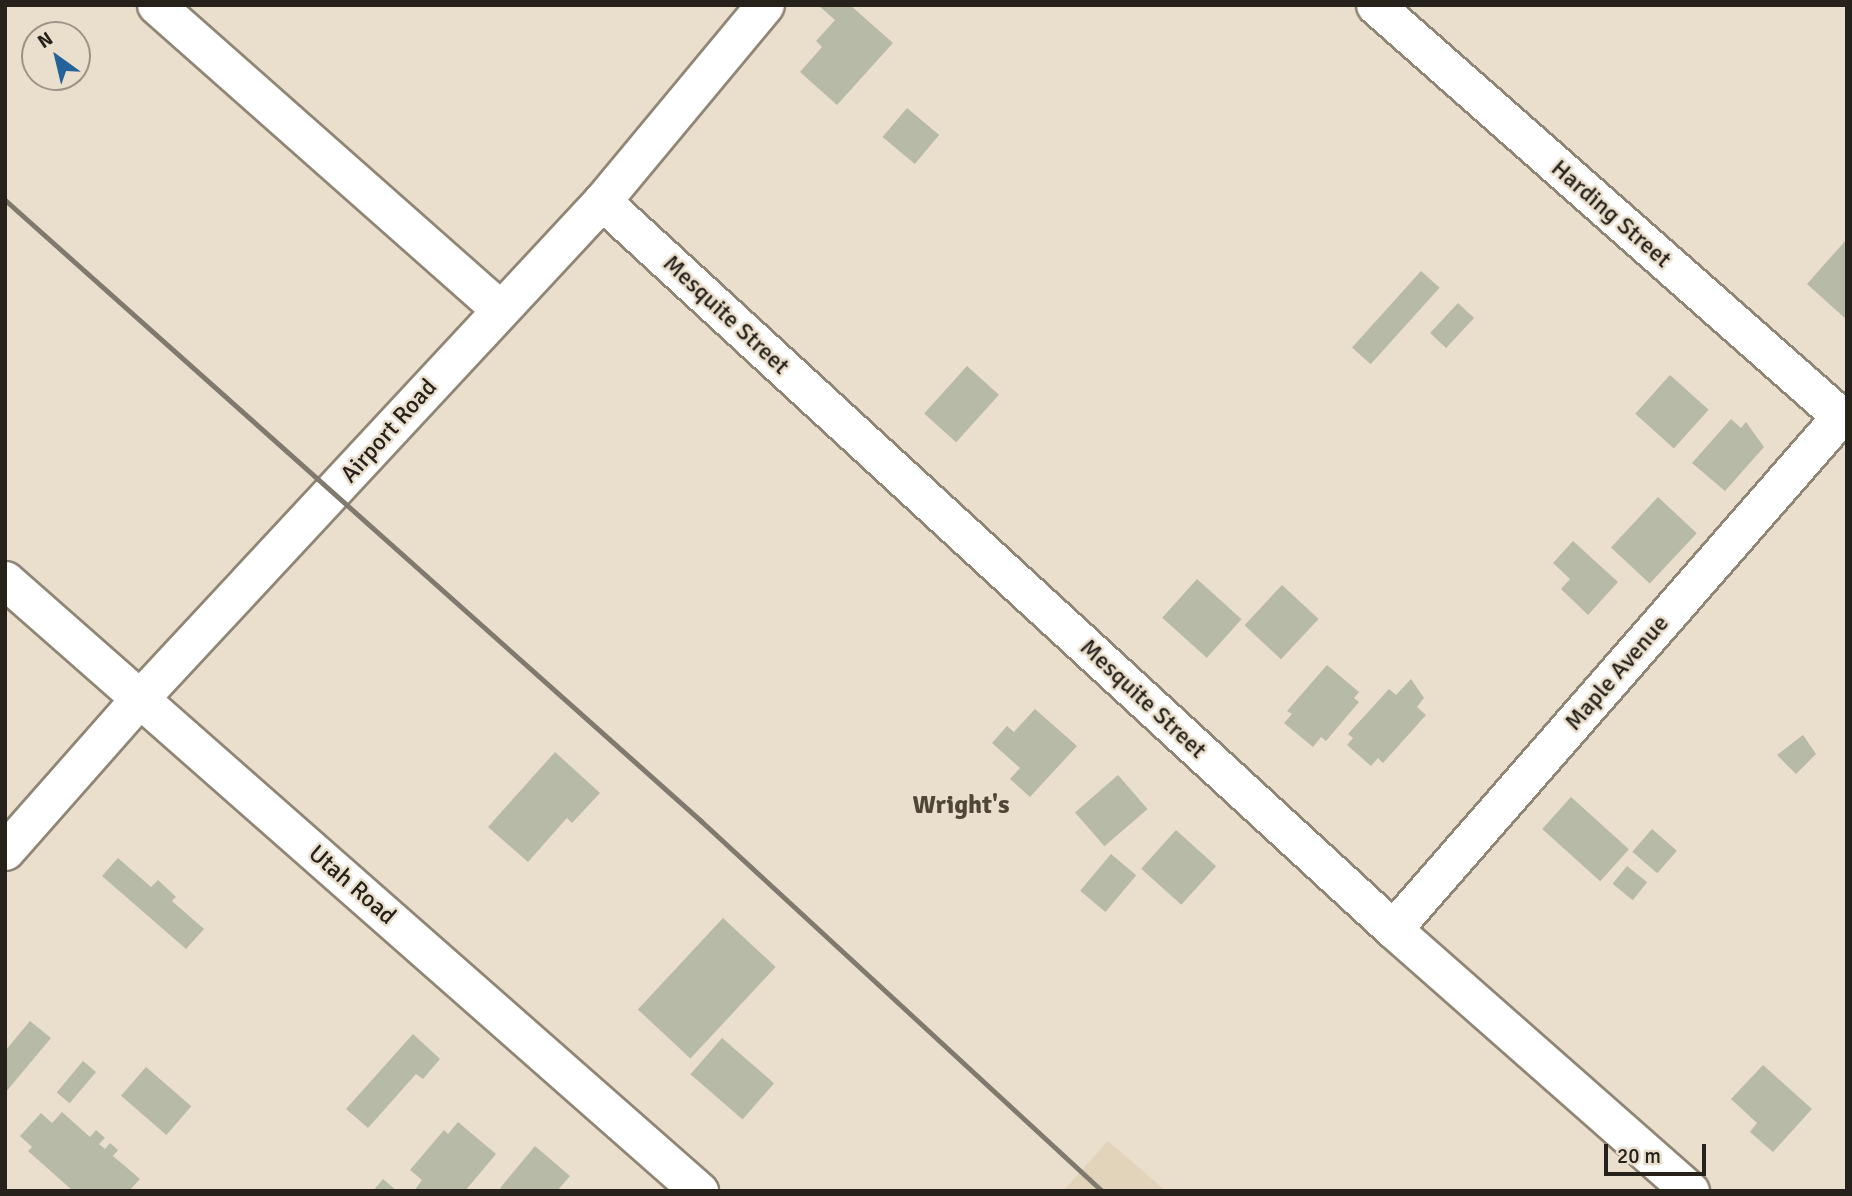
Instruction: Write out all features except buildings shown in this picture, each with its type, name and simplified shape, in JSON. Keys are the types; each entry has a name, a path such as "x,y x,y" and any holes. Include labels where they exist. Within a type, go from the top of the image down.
{"street":[{"path":"156,5 500,309"},
{"name":"Airport Road","path":"5,851 140,698 602,201 765,5"},
{"name":"Harding Street","path":"1375,5 1844,419"},
{"name":"Mesquite Street","path":"602,201 1393,929 1690,1191"},
{"name":"Maple Avenue","path":"1393,929 1844,419"},
{"name":"Utah Road","path":"5,580 699,1191"}],"shaded area":[{"path":"1108,1141 1166,1191 1063,1191"}],"railway":[{"path":"5,200 701,821 1102,1191"}],"district":[{"name":"Wright's","path":"961,806"}]}
